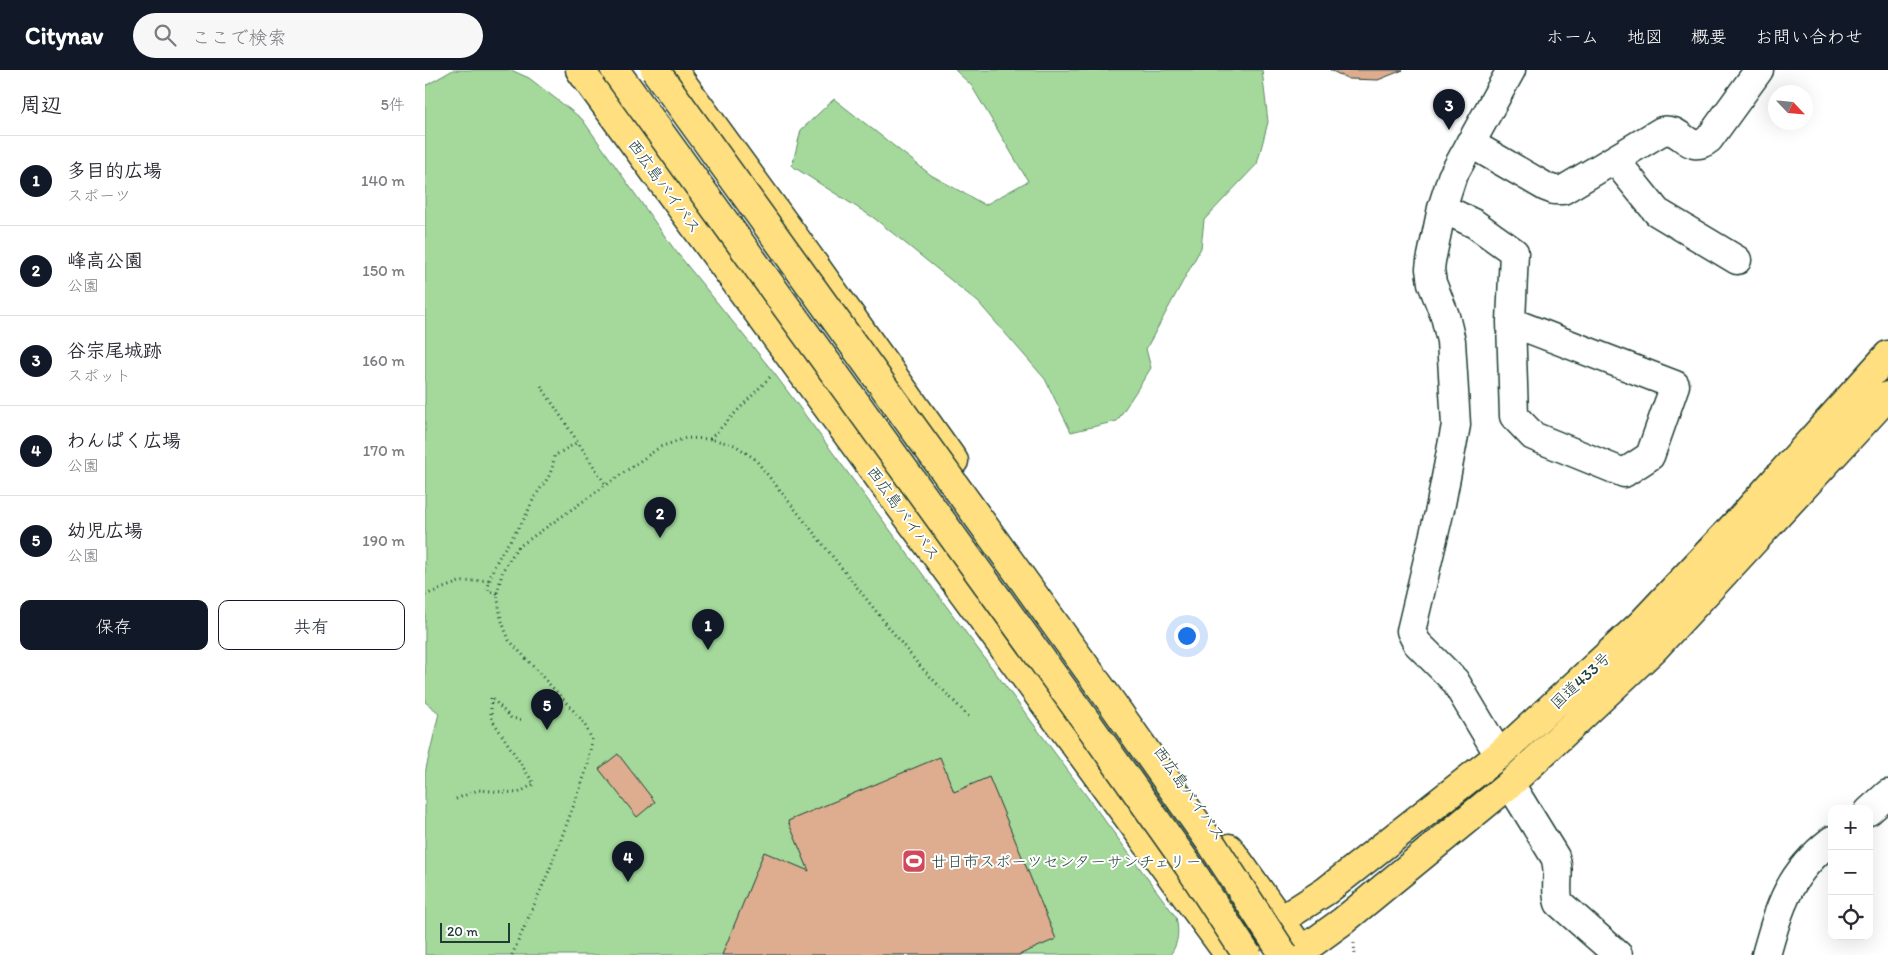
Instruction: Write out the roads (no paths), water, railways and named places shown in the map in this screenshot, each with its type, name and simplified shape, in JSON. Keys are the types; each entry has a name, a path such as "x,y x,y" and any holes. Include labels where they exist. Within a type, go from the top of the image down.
{"highway":[{"name":"西広島バイパス","path":"580,70 1234,955"},
{"name":"西広島バイパス","path":"615,70 1087,722 1188,865 1234,955"},
{"name":"西広島バイパス","path":"655,70 1213,846 1297,954"},
{"name":"西広島バイパス","path":"673,70 796,239 1281,921 1297,954"},
{"name":"国道433号","path":"1234,955 1326,891 1499,755 1641,624 1888,355"},
{"name":"国道433号","path":"1297,954 1343,921 1511,784 1654,649 1888,396"}],"street":[{"path":"1499,755 1455,681 1417,643 1411,631 1440,509 1455,425 1451,341 1445,316 1432,283 1429,269 1442,208 1452,177 1511,70"},
{"path":"1470,143 1546,187 1563,190 1666,130 1696,145 1704,144 1759,70"},
{"path":"1615,160 1657,212 1737,260"},
{"path":"1442,208 1475,224 1514,252 1511,322 1514,416 1533,436 1624,473 1650,456 1675,385 1511,322"},
{"path":"1511,784 1555,857 1558,866 1556,895 1559,903 1609,952"},
{"path":"1873,807 1888,794"},
{"path":"1766,955 1776,919 1787,890 1809,860 1828,843"}],"place":[{"name":"谷宗尾城跡","path":"1449,130"},
{"name":"峰高公園","path":"660,538"},
{"name":"多目的広場","path":"708,650"},
{"name":"幼児広場","path":"547,730"},
{"name":"廿日市スポーツセンターサンチェリー","path":"914,861"},
{"name":"わんぱく広場","path":"628,882"}]}
